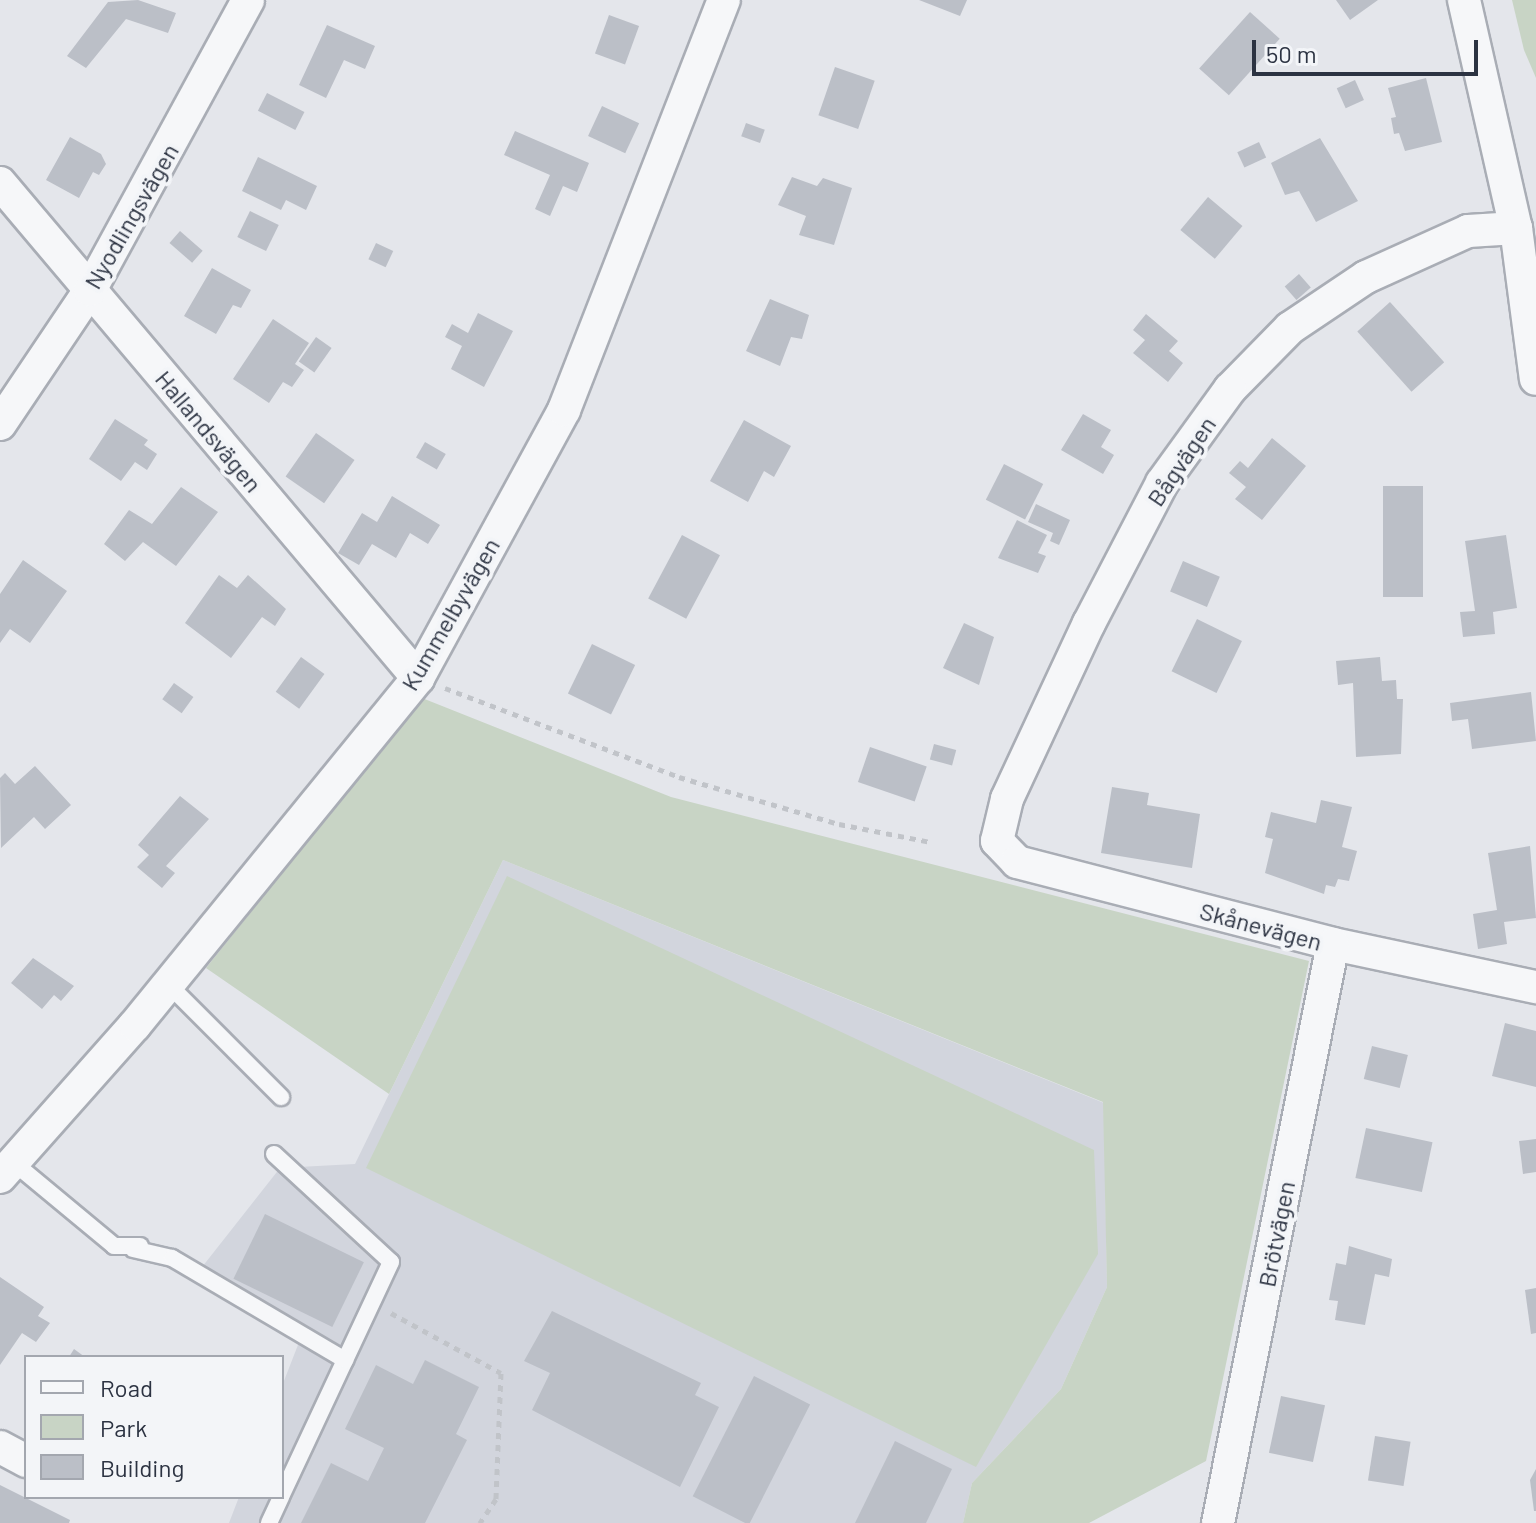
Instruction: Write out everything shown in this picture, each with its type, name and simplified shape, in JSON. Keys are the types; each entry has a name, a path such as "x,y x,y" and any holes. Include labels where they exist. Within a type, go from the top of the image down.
{"street":[{"name":"Nyodlingsvägen","path":"0,424 90,290 248,0"},
{"name":"Kummelbyvägen","path":"7,1170 168,984 418,678 564,410 724,0"},
{"path":"1464,0 1526,234 1536,379"},
{"name":"Hallandsvägen","path":"0,183 418,678"},
{"name":"Bågvägen","path":"997,841 1007,799 1089,623 1162,483 1230,389 1290,328 1366,277 1468,231 1526,234"},
{"name":"Skånevägen","path":"997,841 1017,862 1333,944 1536,987"},
{"name":"Brötvägen","path":"1218,1523 1333,944"},
{"path":"0,1447 24,1460"}],"lane":[{"path":"168,984 281,1097"},
{"path":"274,1154 391,1262 284,1492"},
{"path":"7,1170 114,1246 172,1258 345,1360"},
{"path":"133,1249 149,1242"},
{"path":"269,1523 281,1499"}],"path":[{"path":"418,678 679,777 839,824 931,842"},
{"path":"372,1303 501,1373 496,1499 481,1523"}],"shaded area":[{"path":"503,860 1104,1103 1107,1287 1061,1389 972,1483 963,1523 229,1523 238,1499 284,1499 284,1381 303,1332 195,1276 280,1168 355,1164"}],"green space":[{"path":"1512,0 1536,0 1536,78 1524,50"},
{"path":"422,698 671,797 1309,961 1206,1461 1089,1523 963,1523 972,1483 1061,1389 1107,1287 1103,1102 503,860 389,1094 206,968"},
{"path":"507,876 1094,1150 1098,1254 976,1467 366,1168"}],"building":[{"path":"138,0 176,13 168,33 126,19 86,68 67,56 108,2"},
{"path":"919,0 967,0 960,16"},
{"path":"1336,0 1378,0 1350,20"},
{"path":"1250,12 1280,39 1229,95 1199,68"},
{"path":"609,15 639,26 625,64 595,54"},
{"path":"327,25 375,46 365,69 344,60 326,98 299,85"},
{"path":"835,67 875,81 858,129 818,115"},
{"path":"1426,78 1442,142 1405,151 1399,133 1394,134 1391,118 1396,117 1388,88"},
{"path":"1355,80 1364,100 1346,108 1337,88"},
{"path":"267,93 304,112 295,130 258,111"},
{"path":"602,106 639,123 625,153 588,136"},
{"path":"746,123 765,130 760,143 741,136"},
{"path":"515,131 589,163 577,192 563,186 550,216 535,209 550,175 504,155"},
{"path":"70,137 101,154 106,164 99,175 93,172 79,198 46,180"},
{"path":"1320,138 1358,201 1316,222 1299,191 1285,195 1271,163"},
{"path":"1259,142 1266,157 1244,168 1237,152"},
{"path":"258,157 317,186 306,210 286,200 281,210 242,191"},
{"path":"792,177 817,186 823,178 852,188 834,245 799,235 806,216 778,205"},
{"path":"1208,197 1242,226 1215,259 1180,230"},
{"path":"250,211 279,225 266,251 237,237"},
{"path":"180,231 203,251 192,263 170,243"},
{"path":"376,243 393,251 386,267 368,259"},
{"path":"212,268 251,290 241,308 233,305 216,334 184,316"},
{"path":"1299,274 1311,288 1296,300 1285,286"},
{"path":"770,299 809,315 802,339 791,337 780,366 746,351"},
{"path":"1390,302 1444,362 1412,392 1357,331"},
{"path":"478,313 513,331 484,387 451,369 462,346 445,337 452,324 468,333"},
{"path":"1146,314 1178,341 1169,351 1183,363 1168,382 1133,353 1145,340 1133,330"},
{"path":"273,319 309,343 295,364 304,370 292,387 283,382 269,403 233,379"},
{"path":"316,337 332,348 314,372 299,362"},
{"path":"1083,414 1111,430 1101,447 1114,455 1103,474 1061,450"},
{"path":"115,419 148,440 144,445 157,454 147,470 135,462 121,481 89,459"},
{"path":"744,420 791,446 774,477 764,471 748,502 710,481"},
{"path":"316,433 355,460 324,503 286,476"},
{"path":"1272,438 1306,466 1262,520 1235,499 1246,487 1229,473 1240,461 1248,468"},
{"path":"425,442 446,454 437,470 416,458"},
{"path":"1004,464 1043,484 1025,520 986,500"},
{"path":"1383,486 1423,486 1423,597 1383,597"},
{"path":"181,487 218,512 176,566 143,542 125,561 104,544 129,510 152,524"},
{"path":"392,496 440,525 428,544 410,533 396,558 372,544 359,565 338,553 362,513 377,522"},
{"path":"1036,504 1070,520 1059,545 1050,541 1053,533 1028,522"},
{"path":"1017,520 1047,535 1038,553 1046,556 1038,573 998,558"},
{"path":"682,535 720,555 686,619 648,599"},
{"path":"1506,535 1517,608 1493,612 1495,634 1463,637 1460,612 1475,611 1465,541"},
{"path":"23,560 67,591 30,643 10,629 0,643 0,594"},
{"path":"1183,561 1220,577 1207,607 1170,591"},
{"path":"219,575 237,588 248,575 286,609 275,626 262,617 231,658 185,623"},
{"path":"1197,619 1242,641 1217,693 1172,671"},
{"path":"964,623 994,637 979,685 943,668"},
{"path":"592,644 635,665 611,714 568,693"},
{"path":"301,657 324,674 299,709 276,692"},
{"path":"1380,657 1382,681 1396,680 1397,699 1403,699 1401,754 1356,757 1353,683 1338,685 1336,661"},
{"path":"174,683 193,697 182,713 162,699"},
{"path":"1531,692 1536,741 1472,749 1468,719 1452,721 1450,703"},
{"path":"934,744 956,750 952,765 930,759"},
{"path":"870,747 927,767 915,802 858,782"},
{"path":"35,766 71,805 45,829 34,817 1,848 0,778 5,773 15,784"},
{"path":"1112,787 1149,793 1147,805 1200,814 1192,868 1101,853"},
{"path":"180,796 209,819 166,866 175,873 162,888 137,867 149,855 138,845"},
{"path":"1321,800 1352,807 1342,847 1357,851 1349,881 1338,879 1335,887 1326,885 1324,894 1265,873 1273,839 1265,837 1271,812 1316,823"},
{"path":"1530,846 1536,918 1504,922 1507,944 1478,949 1473,914 1497,910 1488,853"},
{"path":"33,958 74,986 61,1001 54,995 42,1009 11,983"},
{"path":"1505,1023 1536,1031 1536,1087 1492,1076"},
{"path":"1372,1046 1408,1055 1400,1088 1364,1079"},
{"path":"1366,1128 1433,1142 1422,1192 1355,1178"},
{"path":"1536,1139 1536,1172 1523,1174 1519,1141"},
{"path":"265,1214 364,1262 332,1327 233,1279"},
{"path":"1349,1246 1392,1259 1389,1277 1375,1274 1365,1325 1335,1320 1338,1301 1329,1300 1336,1263 1346,1265"},
{"path":"0,1277 44,1307 38,1316 50,1323 36,1342 22,1333 0,1365"},
{"path":"1536,1288 1536,1333 1531,1334 1525,1290"},
{"path":"552,1311 701,1383 695,1395 719,1407 680,1487 532,1410 550,1373 524,1361"},
{"path":"425,1360 479,1387 456,1434 467,1440 425,1523 301,1523 331,1463 368,1481 384,1448 345,1429 376,1365 413,1384"},
{"path":"754,1376 810,1405 750,1523 693,1496"},
{"path":"1281,1396 1325,1405 1313,1462 1269,1453"},
{"path":"1375,1436 1411,1442 1404,1486 1368,1480"},
{"path":"895,1441 952,1469 926,1523 855,1523"},
{"path":"1536,1469 1536,1511 1534,1511 1530,1480"},
{"path":"0,1485 70,1520 69,1523 0,1523"}]}
